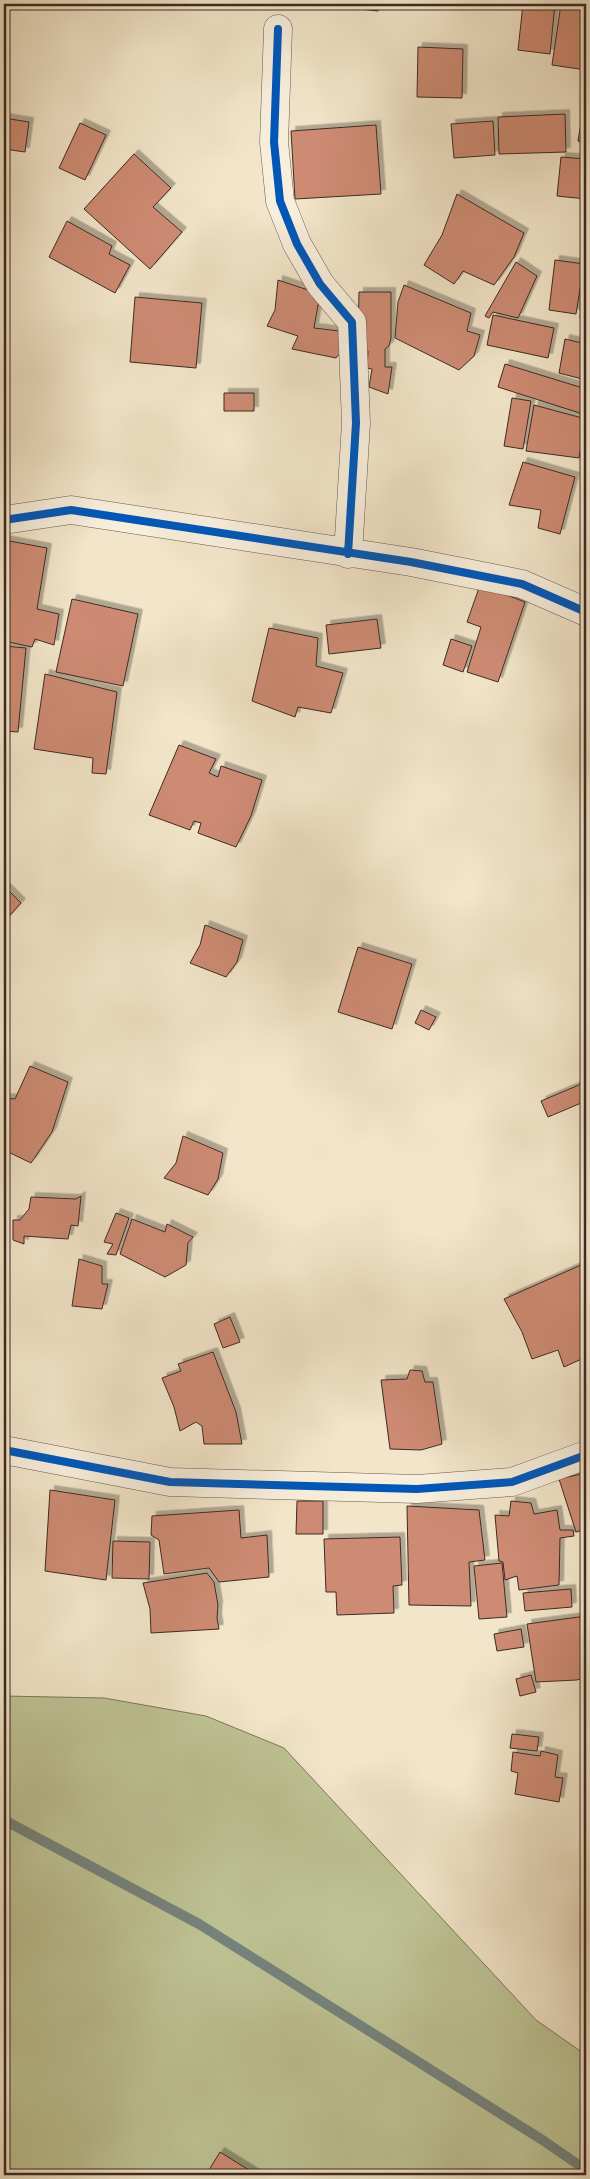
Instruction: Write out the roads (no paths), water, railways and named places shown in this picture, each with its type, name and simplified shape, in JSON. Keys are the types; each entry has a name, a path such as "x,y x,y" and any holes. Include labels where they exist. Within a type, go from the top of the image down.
{"street":[{"path":"278,29 274,142 280,201 297,244 320,284 352,322 356,423 348,554"},
{"path":"4,520 71,510 348,554 411,562 522,584 586,612"},
{"path":"4,1450 170,1482 417,1490 512,1482 586,1456"}],"waterway":[{"path":"4,1820 199,1924 544,2141 586,2170"}]}
